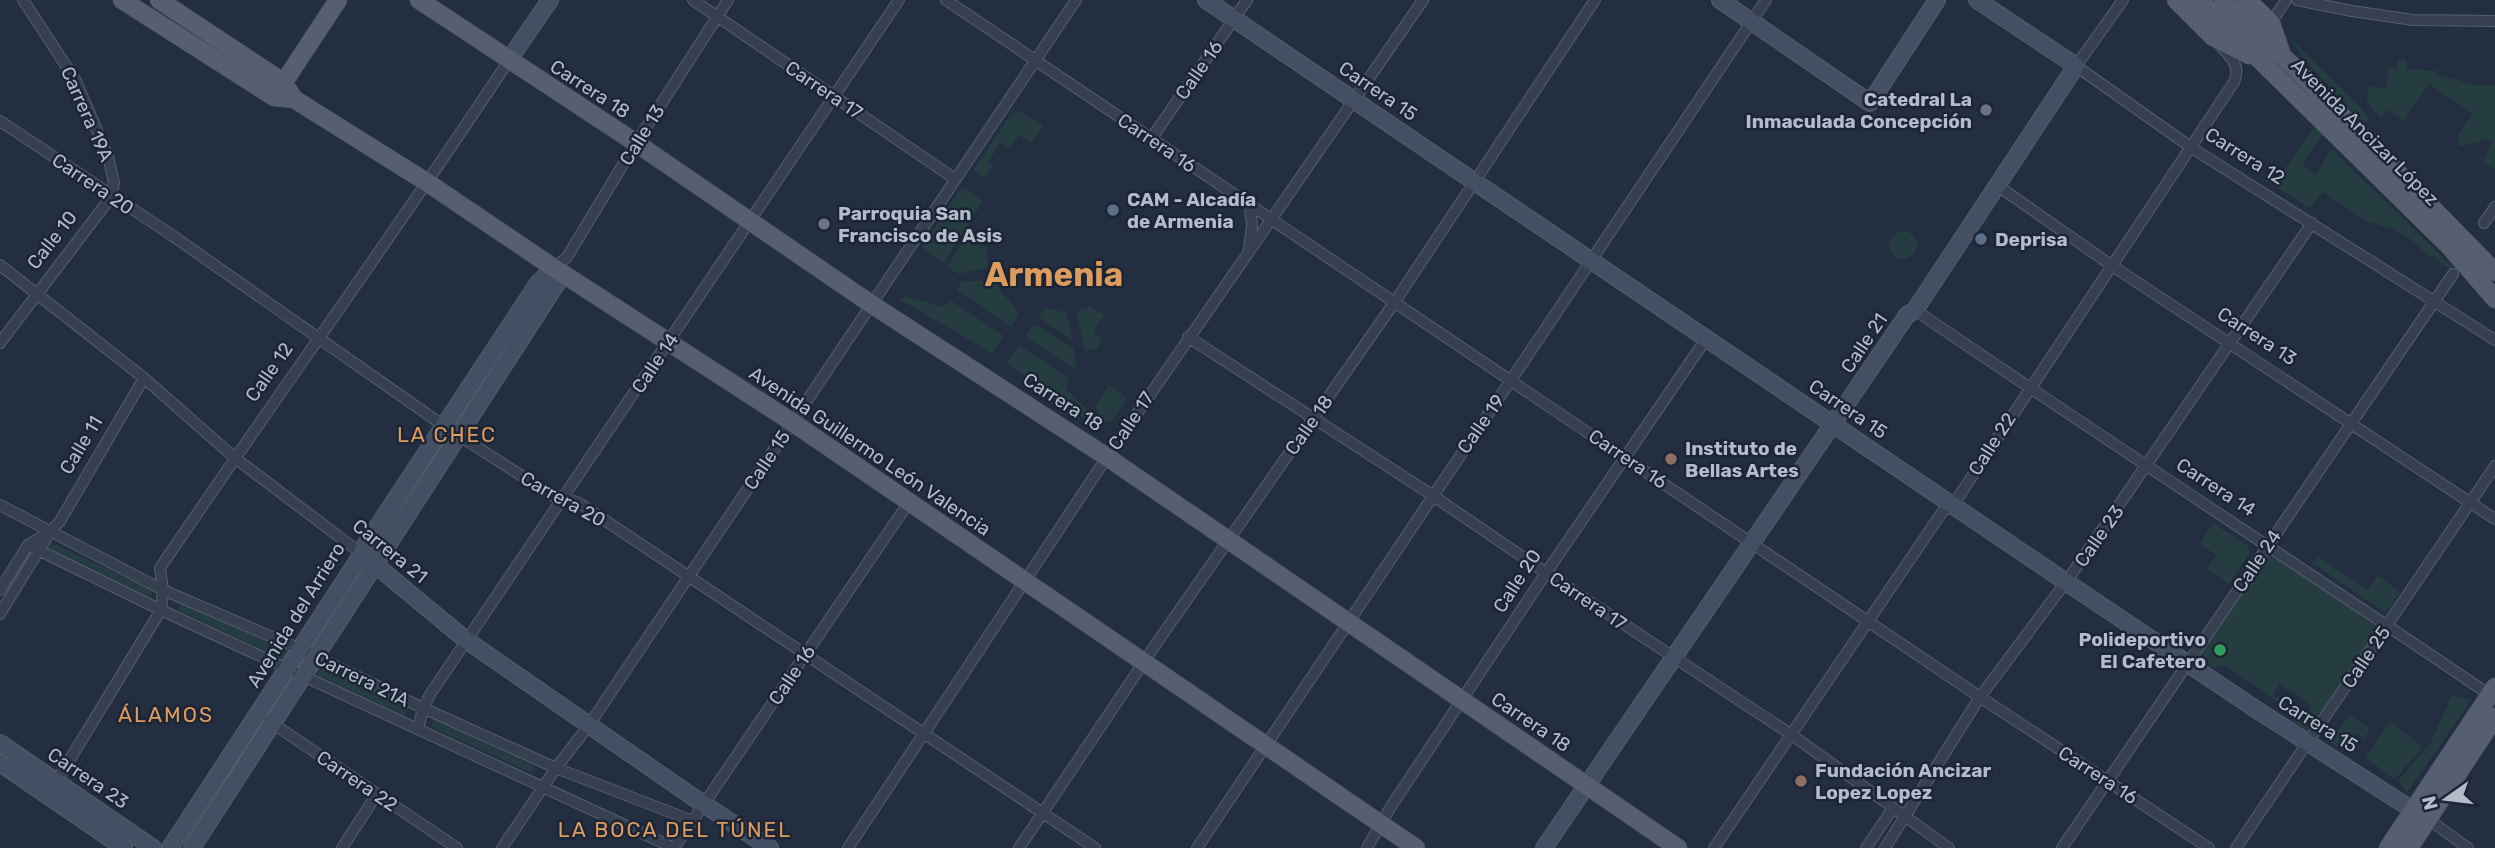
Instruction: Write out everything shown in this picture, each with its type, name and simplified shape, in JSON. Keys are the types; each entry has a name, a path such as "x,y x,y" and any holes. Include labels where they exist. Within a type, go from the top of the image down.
{"main road":[{"name":"Avenida Guillermo León Valencia","path":"159,0 279,89 428,183 792,422 1416,848"},
{"path":"279,89 338,0"},
{"name":"Carrera 18","path":"419,0 636,143 872,304 1107,457 1678,848"},
{"path":"2176,0 2213,37 2275,60 2271,23 2246,0"},
{"name":"Avenida Ancizar López","path":"2199,0 2275,60 2495,272"},
{"name":"Avenida Ancizar López","path":"2223,0 2380,180 2449,246 2495,299"},
{"name":"Avenida Guillermo León Valencia","path":"128,1 279,89"},
{"path":"2409,848 2420,815 2493,694"},
{"path":"2388,848 2420,815 2495,717"}],"street":[{"name":"Carrera 19A","path":"23,0 76,81 108,156 114,183 111,197"},
{"name":"Calle 12","path":"56,782 161,610 163,590 160,568 234,458 428,183 550,0"},
{"name":"Carrera 17","path":"693,0 955,179"},
{"name":"Calle 13","path":"559,271 636,143 728,0"},
{"name":"Calle 14","path":"418,729 430,693 899,0"},
{"name":"Carrera 16","path":"946,0 1250,207 2209,848"},
{"name":"Calle 15","path":"502,848 556,768 589,725 1076,0"},
{"name":"Carrera 15","path":"1206,0 2066,582 2468,848"},
{"name":"Calle 16","path":"1151,139 1247,0"},
{"name":"Calle 17","path":"848,848 1188,337 1423,0"},
{"name":"Calle 18","path":"1019,848 1144,662 1394,303 1595,0"},
{"path":"1720,0 1870,103 1937,0"},
{"name":"Calle 19","path":"1196,848 1766,0"},
{"name":"Carrera 12","path":"1977,0 2192,148 2495,340"},
{"name":"Calle 21","path":"1544,848 1908,315 1915,310 2076,66 2123,0"},
{"path":"2271,23 2286,0"},
{"path":"2297,0 2413,20 2495,21"},
{"name":"Calle 22","path":"1714,848 1943,511 1952,505 2192,148 2238,73 2236,64 2213,37"},
{"path":"1020,83 1048,68"},
{"name":"Carrera 20","path":"0,121 173,236 451,431 552,496 579,503 1095,848"},
{"name":"Carrera 13","path":"1998,186 2112,265 2495,519"},
{"name":"Calle 10","path":"0,342 111,197"},
{"path":"1248,254 1252,237 1250,207"},
{"path":"2484,223 2495,207"},
{"name":"Calle 23","path":"1885,848 1980,697 2066,582 2312,223"},
{"name":"Carrera 21","path":"0,265 144,378 234,458 368,560 466,640 770,848"},
{"name":"Avenida del Arriero","path":"170,848 258,714 295,673 316,657 368,560 364,547 451,431 559,271"},
{"name":"Calle 24","path":"2062,848 2453,274"},
{"name":"Carrera 14","path":"1915,310 2146,467 2493,694"},
{"name":"Carrera 17","path":"1188,337 1432,495 1792,735 1949,848"},
{"name":"Calle 20","path":"1367,848 1390,808 1546,573 1706,339"},
{"name":"Calle 11","path":"0,614 50,532 60,521 144,378"},
{"name":"Calle 25","path":"2236,848 2495,466"},
{"name":"Calle 16","path":"674,848 909,502"},
{"name":"Carrera 21A","path":"0,505 163,590 300,649 556,768 693,821"},
{"name":"Calle 11","path":"0,590 29,545 50,532"},
{"name":"Carrera 21A","path":"29,545 295,673 674,848"},
{"name":"Avenida del Arriero","path":"192,848 273,724 295,673 300,649 368,560"},
{"name":"Carrera 22","path":"258,714 457,848"},
{"name":"Carrera 23","path":"0,743 153,848"},
{"name":"Carrera 23","path":"0,763 124,848"},
{"path":"342,848 377,794"},
{"path":"1866,848 1893,808"}],"green space":[{"path":"2290,38 2370,120 2364,124 2304,59"},
{"path":"2398,59 2407,60 2407,69 2437,71 2438,74 2474,85 2495,85 2495,169 2483,163 2492,140 2459,147 2459,134 2473,114 2429,84 2404,120 2388,110 2381,118 2367,102 2368,86 2385,89 2389,67 2397,68"},
{"path":"1019,111 1043,126 1031,143 1019,135 1009,149 1000,143 989,161 994,165 985,178 973,170 1011,114"},
{"path":"2320,118 2329,126 2302,165 2316,174 2332,149 2458,272 2456,275 2409,238 2390,228 2366,221 2323,192 2310,208 2274,185"},
{"path":"962,187 983,201 944,263 921,248"},
{"path":"1903,231 1913,235 1917,245 1913,255 1903,259 1893,255 1889,245 1893,235"},
{"path":"967,242 987,247 987,268 959,274 947,267 961,245"},
{"path":"962,281 994,281 1019,314 1011,327 957,290"},
{"path":"908,297 943,307 950,300 1004,336 992,353 899,299"},
{"path":"1091,306 1104,315 1093,332 1102,338 1097,349 1084,351 1077,313 1080,309"},
{"path":"1045,307 1067,313 1072,341 1038,316"},
{"path":"1034,324 1073,348 1077,367 1073,368 1025,336"},
{"path":"1018,345 1070,379 1065,388 1087,409 1089,422 1008,364"},
{"path":"1109,385 1127,398 1112,421 1099,423 1096,405"},
{"path":"2213,523 2248,546 2250,553 2229,584 2207,569 2216,555 2200,544"},
{"path":"48,541 154,591 150,599 45,549"},
{"path":"2270,553 2378,628 2307,732 2293,723 2291,711 2224,665 2213,668 2199,658","holes":["2280,684 2312,706 2304,717 2273,695"]},
{"path":"2317,556 2368,590 2378,576 2400,592 2386,613 2312,563"},
{"path":"182,602 290,653 286,661 178,610"},
{"path":"318,665 409,707 405,716 314,674"},
{"path":"2452,695 2471,700 2407,793 2398,780 2430,744"},
{"path":"2350,714 2370,729 2364,739 2356,733 2343,751 2330,742"},
{"path":"434,718 535,766 531,773 431,727"},
{"path":"2390,721 2423,747 2395,779 2365,758"}],"place":[{"name":"Catedral La Inmaculada Concepción","path":"1986,110"},
{"name":"CAM - Alcadía de Armenia","path":"1113,210"},
{"name":"Parroquia San Francisco de Asis","path":"824,224"},
{"name":"Deprisa","path":"1981,239"},
{"name":"Instituto de Bellas Artes","path":"1671,459"},
{"name":"Polideportivo El Cafetero","path":"2220,650"},
{"name":"Fundación Ancizar Lopez Lopez","path":"1801,781"}],"district":[{"name":"Armenia","path":"1054,274"},
{"name":"LA CHEC","path":"447,434"},
{"name":"ÁLAMOS","path":"166,714"},
{"name":"LA BOCA DEL TÚNEL","path":"675,829"}]}
